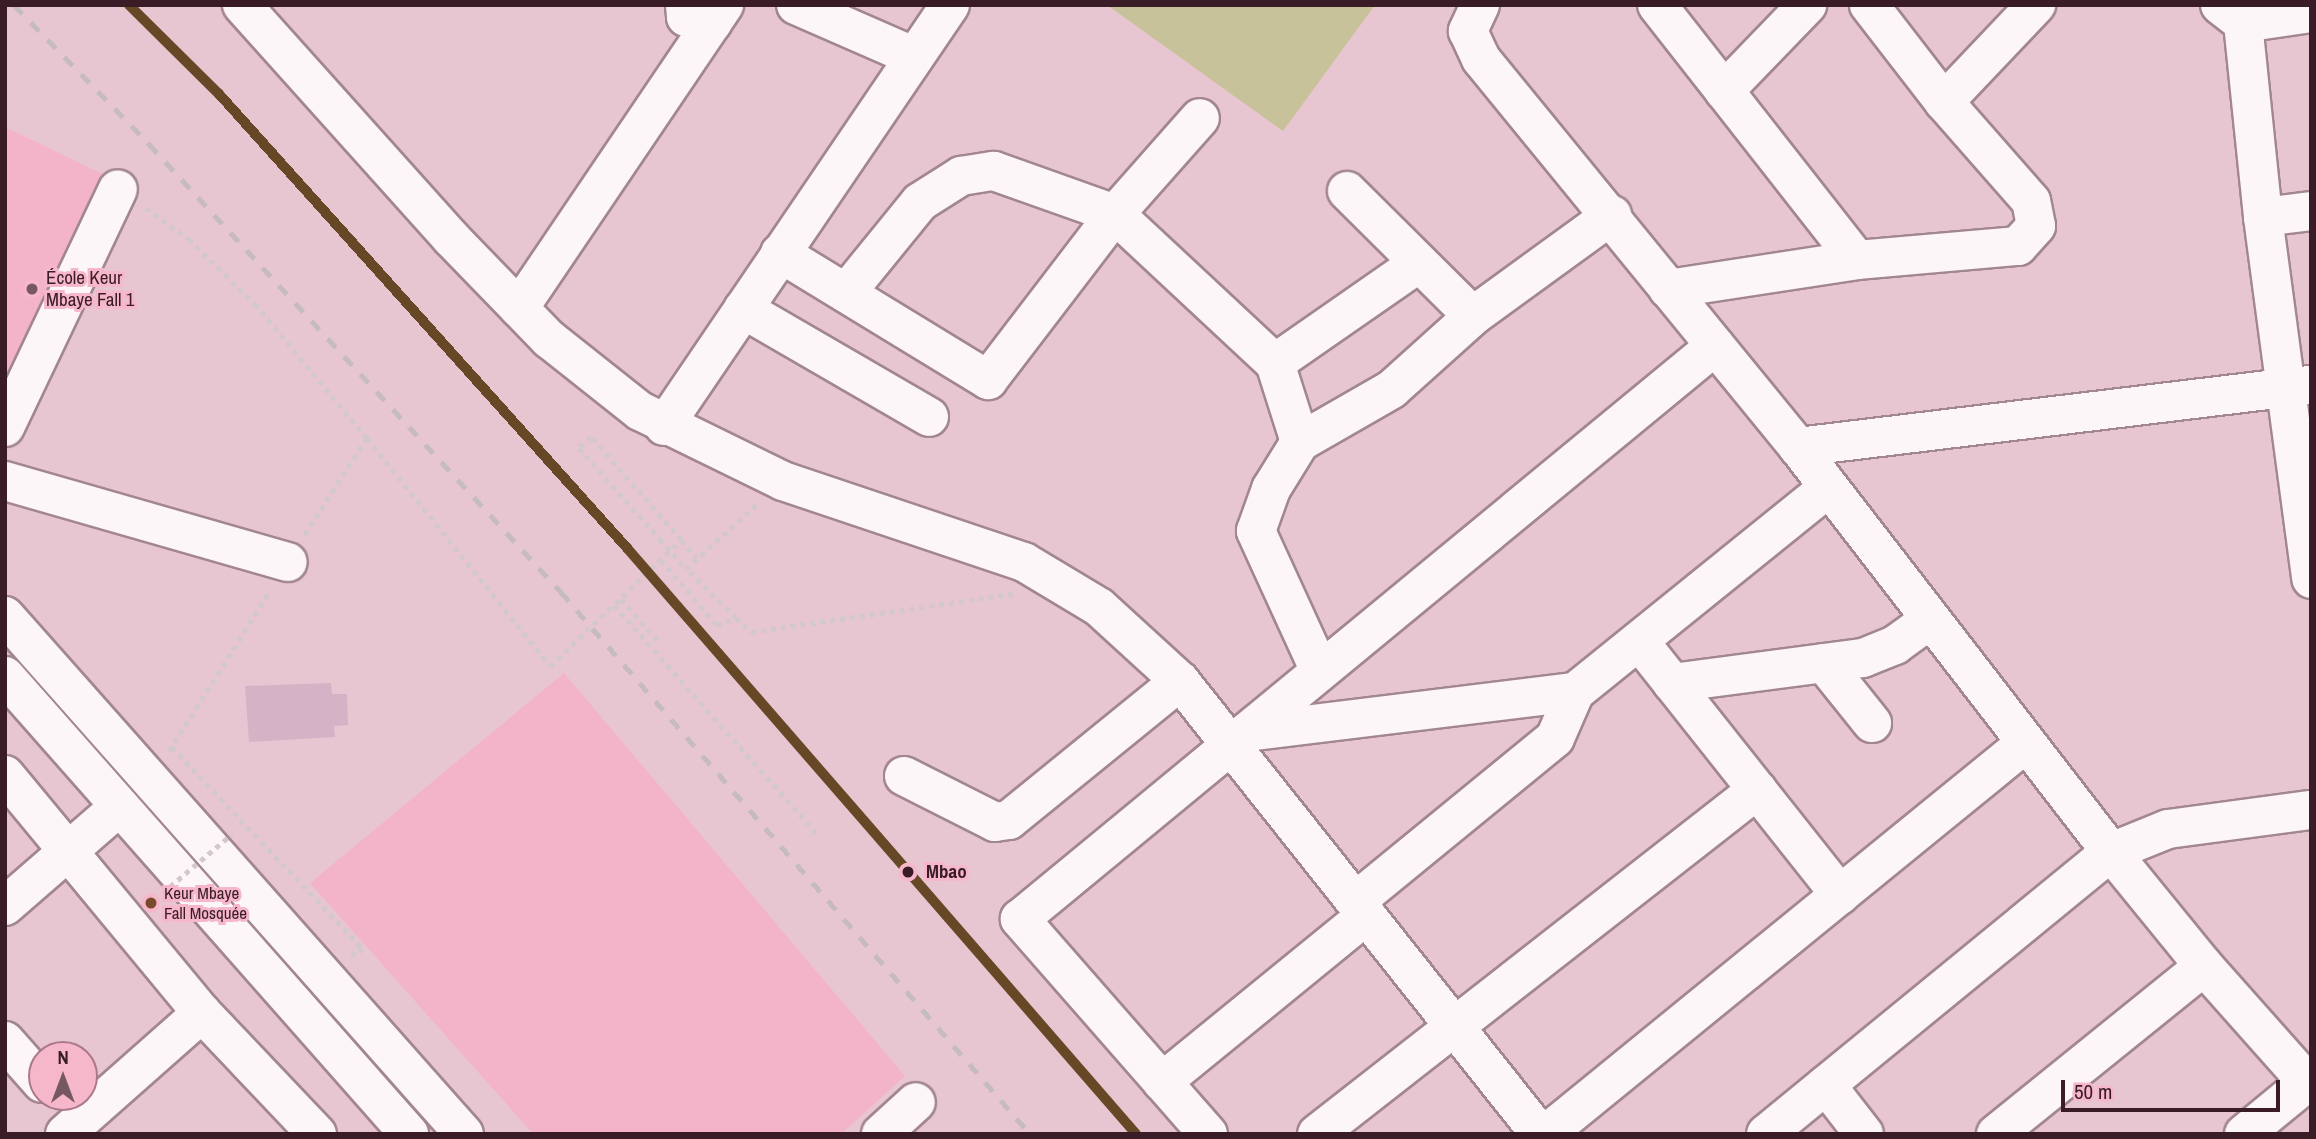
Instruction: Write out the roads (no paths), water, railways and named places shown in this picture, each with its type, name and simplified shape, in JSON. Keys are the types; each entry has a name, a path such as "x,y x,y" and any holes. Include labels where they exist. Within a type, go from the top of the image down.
{"main road":[{"path":"242,5 519,308 595,377 664,426 783,481 1038,570 1099,607 1240,738 1362,908 1541,1134"},
{"path":"796,5 913,56"},
{"path":"664,426 950,5"},
{"path":"1480,5 1468,31 1481,59 1612,215 1668,289 1798,447 2111,852 2204,966 2309,1081 2244,1134"},
{"path":"1657,5 1857,260"},
{"path":"1724,91 1807,5"},
{"path":"1668,289 1857,260 2018,246 2036,226 2031,201 1944,102 1869,5"},
{"path":"1944,102 2036,5"},
{"path":"519,308 707,11"},
{"path":"2311,13 2231,14 2263,217 2298,386 2311,579"},
{"path":"780,253 988,380 1115,214 1200,118"},
{"path":"846,293 920,202 961,176 994,171 1115,214 1275,363 1300,442"},
{"path":"5,428 118,189"},
{"path":"1347,191 1473,316"},
{"path":"2263,217 2311,211"},
{"path":"1320,671 1256,531 1271,489 1300,442 1392,389 1473,316 1612,215"},
{"path":"1275,363 1419,262"},
{"path":"743,309 929,417"},
{"path":"1208,1134 1020,919 1715,346"},
{"path":"1798,447 2298,386"},
{"path":"5,481 288,562"},
{"path":"1162,1082 1555,738 1576,692 1829,487"},
{"path":"5,616 464,1134"},
{"path":"1672,683 1863,658 1895,645 1931,618"},
{"path":"1639,641 1840,895"},
{"path":"1824,663 1872,723"},
{"path":"5,676 409,1134"},
{"path":"904,776 995,822 1009,820 1180,681"},
{"path":"1240,738 1576,692"},
{"path":"1546,1134 2026,743"},
{"path":"5,775 202,1013 317,1134"},
{"path":"1317,1134 1757,790"},
{"path":"5,906 120,806"},
{"path":"1766,1134 2111,852 2168,829 2311,810"},
{"path":"1996,1134 2204,966"},
{"path":"71,1122 202,1013"},
{"path":"5,1041 28,1067"},
{"path":"1826,1085 1864,1134"},
{"path":"881,1134 916,1102"}],"railway":[{"path":"14,5 149,144 561,592 1030,1134"}],"place":[{"name":"École Keur Mbaye Fall 1","path":"32,289"},
{"name":"Mbao","path":"908,872"},
{"name":"Keur Mbaye Fall Mosquée","path":"151,903"}]}
